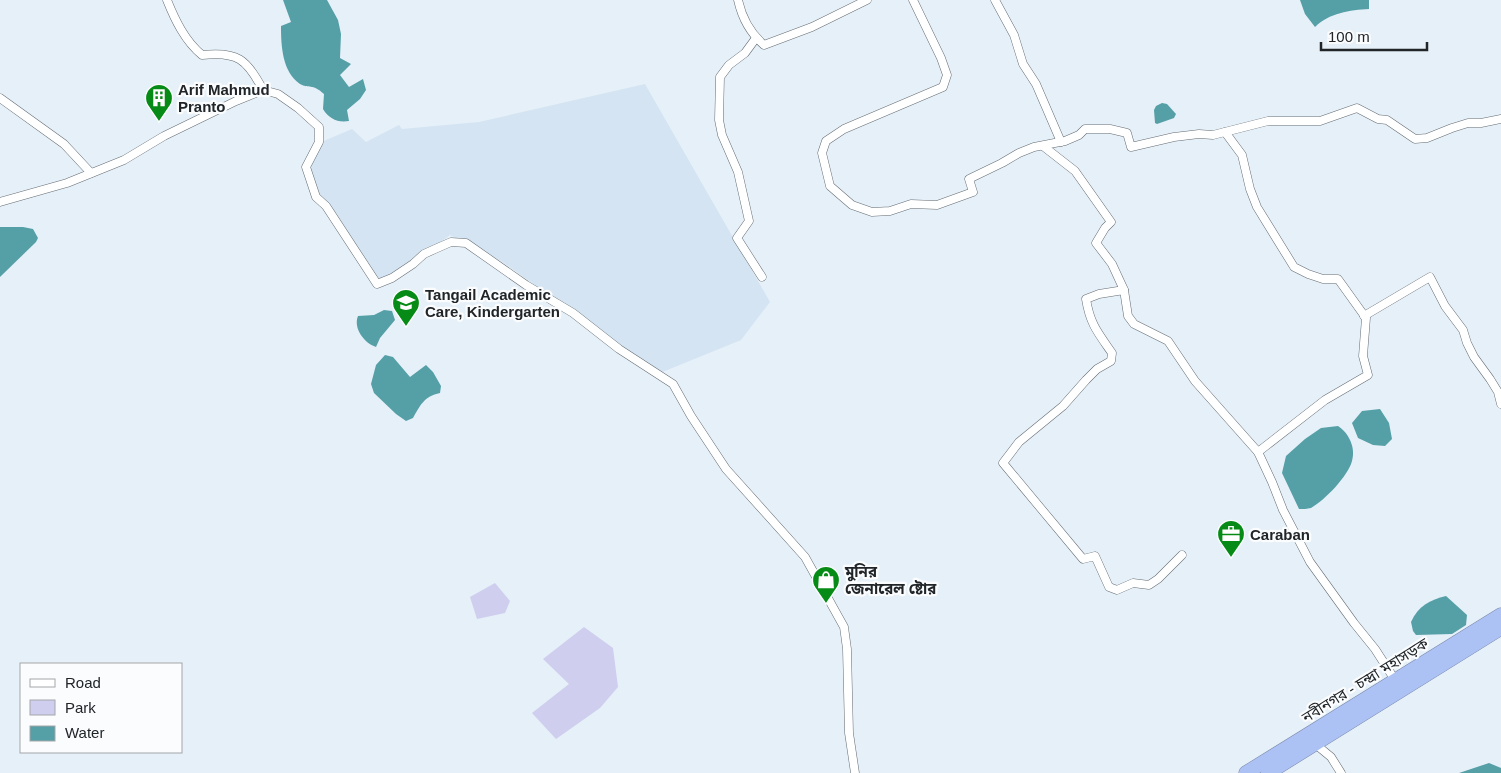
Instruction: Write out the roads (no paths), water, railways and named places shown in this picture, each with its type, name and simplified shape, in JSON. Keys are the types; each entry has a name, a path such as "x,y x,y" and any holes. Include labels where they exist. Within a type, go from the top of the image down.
{"highway":[{"name":"নবীনগর - চন্দ্রা মহাসড়ক","path":"1246,773 1501,614"},
{"name":"নবীনগর - চন্দ্রা মহাসড়ক","path":"1268,773 1501,628"}],"street":[{"path":"168,0 182,33 197,51 202,54 225,54 242,59 263,90"},
{"path":"738,0 745,22 756,38 764,45 812,28 867,0"},
{"path":"913,0 948,75 943,87 844,129 826,140 822,153 830,186 852,205 872,212 890,211 911,204 937,205 973,192 969,180 973,177 1019,153 1034,147 1060,142 1079,135 1086,129 1110,129 1127,133 1131,146 1174,137 1199,134 1213,135 1268,121 1320,122 1356,108 1378,119 1392,122 1415,139 1427,138 1468,123 1482,123 1501,118"},
{"path":"995,0 1014,35 1023,64 1036,84 1060,142"},
{"path":"756,38 745,53 729,65 720,77 719,120 722,135 738,172 749,221 737,238 762,277"},
{"path":"0,202 66,182 124,160 164,136 263,90 278,94 298,108 319,127 319,142 306,167 316,197 326,206 377,284 392,278 424,254 450,242 466,243 526,286 574,313 619,349 673,384 691,416 726,469 805,557 844,627 847,649 849,733 856,773"},
{"path":"0,98 64,144 91,173"},
{"path":"1225,132 1242,155 1250,189 1257,207 1294,267 1323,279 1338,279 1366,318 1363,356 1368,375 1324,400 1258,452"},
{"path":"1043,146 1075,171 1112,222 1105,228 1096,243 1112,264 1124,290 1128,316 1134,324 1168,341 1195,381 1258,452 1282,510 1310,562 1375,649 1395,680"},
{"path":"1364,316 1430,277 1445,306 1463,330 1467,344 1474,357 1498,392 1501,404"},
{"path":"1124,290 1099,294 1086,299 1092,323 1112,353 1110,361 1097,369 1063,406 1020,442 1004,463 1083,559 1095,556 1109,587 1117,590 1133,583 1149,585 1158,580 1182,555"},
{"path":"1314,743 1331,757 1341,773"}],"water":[{"path":"283,0 327,0 338,20 341,34 340,58 351,64 340,75 349,87 363,79 366,90 360,99 347,110 349,121 338,121 331,118 323,109 324,94 314,87 300,84 289,73 282,50 281,26 291,22"},
{"path":"1300,0 1369,0 1369,9 1347,11 1333,15 1315,27 1305,14"},
{"path":"1162,103 1167,104 1176,114 1174,118 1157,124 1155,123 1154,110 1156,106"},
{"path":"0,227 33,229 38,238 0,277"},
{"path":"384,310 392,311 395,320 380,338 376,347 367,342 358,330 358,316 374,315"},
{"path":"385,355 393,357 410,377 426,365 433,372 441,386 440,393 426,399 413,418 406,421 374,393 371,384 376,365"},
{"path":"1380,409 1389,423 1392,439 1385,446 1373,445 1358,438 1352,423 1362,411"},
{"path":"1338,426 1351,441 1353,456 1350,467 1341,480 1323,499 1311,508 1299,509 1282,473 1286,456 1321,428"},
{"path":"1446,596 1467,615 1466,625 1452,634 1416,635 1411,622 1417,612 1430,602"},
{"path":"1489,763 1501,768 1501,773 1459,773"}],"place":[{"name":"Arif Mahmud Pranto","path":"159,122"},
{"name":"Tangail Academic Care, Kindergarten","path":"406,327"},
{"name":"Caraban","path":"1231,558"},
{"name":"মুনির জেনারেল ষ্টোর","path":"826,604"}]}
